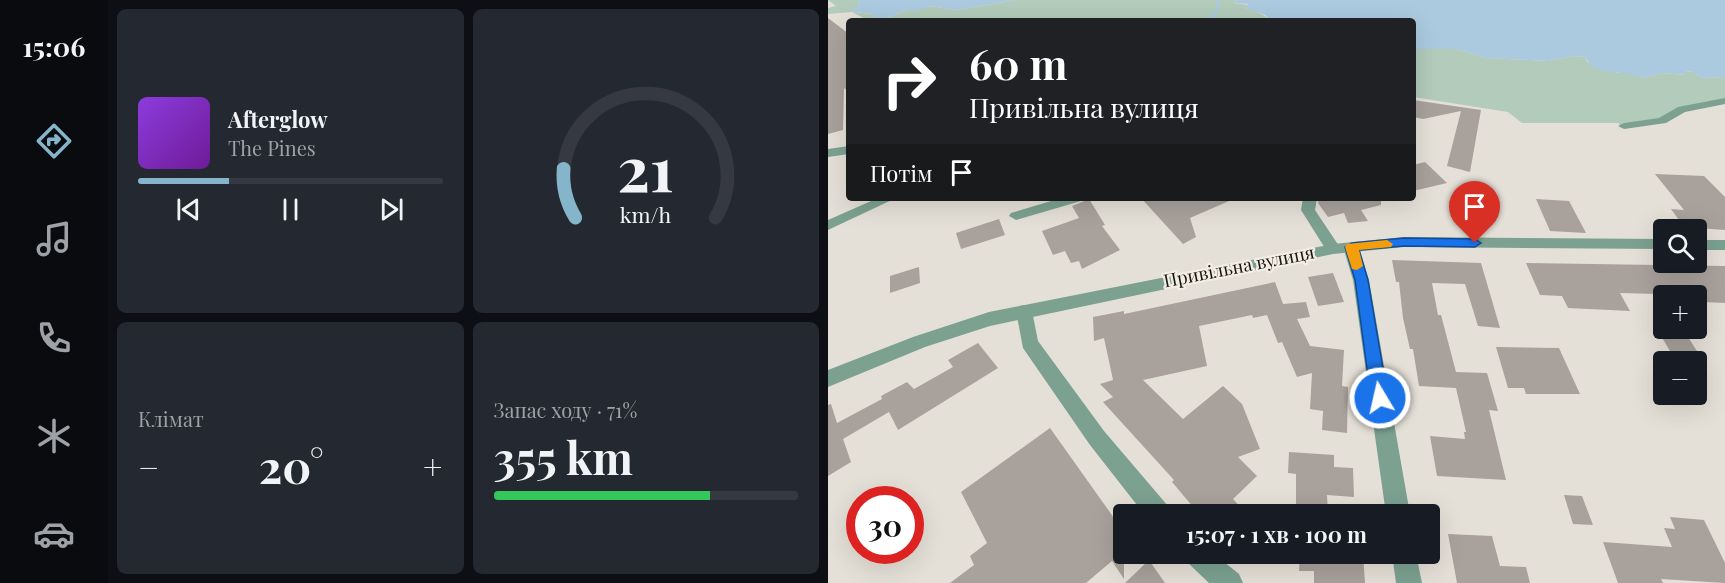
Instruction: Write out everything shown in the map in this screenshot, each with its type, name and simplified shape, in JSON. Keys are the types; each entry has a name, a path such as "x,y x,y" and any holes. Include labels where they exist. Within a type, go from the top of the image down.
{"street":[{"path":"1624,126 1662,121 1682,109 1725,101"},
{"path":"828,153 846,150"},
{"path":"828,225 882,201"},
{"path":"1016,216 1066,201"},
{"path":"1310,201 1308,210 1342,248 1361,280 1396,504"},
{"name":"Привільна вулиця","path":"828,379 920,342 989,319 1342,248 1404,242 1653,244"},
{"path":"1707,244 1725,245"},
{"path":"1025,311 1029,344 1104,447 1150,504"},
{"path":"1206,564 1230,583"},
{"path":"1406,564 1409,583"}],"green space":[{"path":"828,0 858,0 859,6 852,12 828,14 828,8 836,6"},
{"path":"1016,0 1234,0 1238,1 1233,3 1249,5 1246,8 1266,18 887,18 907,10 931,6 956,10"},
{"path":"852,12 873,14 875,18 863,18"},
{"path":"1416,48 1456,49 1486,58 1549,61 1573,56 1585,57 1587,62 1618,73 1633,73 1642,78 1663,73 1684,75 1684,71 1694,72 1702,78 1725,77 1725,103 1686,110 1665,122 1623,128 1618,123 1522,123 1508,112 1416,97"}],"water":[{"path":"858,0 1016,0 956,10 931,6 915,11 907,10 887,18 875,18 873,14 850,11 859,6"},
{"path":"1234,0 1725,0 1725,77 1702,78 1694,72 1685,71 1685,75 1663,73 1642,78 1603,71 1590,64 1585,57 1573,56 1549,61 1486,58 1456,49 1416,49 1416,18 1268,18 1246,8 1248,4 1233,3 1237,1"}],"building":[{"path":"828,18 846,32 846,90 844,88 843,130 828,134"},
{"path":"1416,100 1481,110 1470,172 1447,166 1461,111 1423,119 1416,118"},
{"path":"1425,162 1447,183 1416,190 1416,164"},
{"path":"1655,174 1704,176 1725,197 1725,230 1707,229 1707,219 1678,219 1671,209 1684,210"},
{"path":"1536,199 1569,201 1586,233 1550,231"},
{"path":"1090,201 1105,225 1102,226 1120,250 1082,269 1079,261 1071,263 1065,251 1053,255 1042,231 1079,218 1072,206"},
{"path":"1144,201 1229,201 1190,218 1196,237 1183,244"},
{"path":"1318,201 1381,201 1381,205 1361,210 1368,221 1348,223 1344,213 1328,217"},
{"path":"999,219 1005,235 961,249 956,233"},
{"path":"1392,260 1481,263 1500,328 1478,326 1465,284 1432,283 1438,315 1441,315 1456,372 1487,373 1498,411 1489,410 1506,480 1437,476 1430,436 1465,439 1464,432 1466,432 1456,388 1419,386 1413,349 1410,349 1403,318 1399,282 1396,282"},
{"path":"1526,263 1653,265 1653,273 1707,273 1707,266 1725,266 1725,303 1707,302 1707,285 1653,285 1653,294 1620,293 1630,311 1568,308 1562,296 1540,295"},
{"path":"919,267 920,283 890,293 890,276"},
{"path":"1333,273 1344,302 1318,306 1308,277"},
{"path":"1275,282 1283,304 1306,302 1310,317 1297,319 1310,346 1344,350 1342,386 1348,387 1347,433 1322,430 1323,411 1310,409 1312,373 1297,377 1282,342 1278,343 1267,315 1253,318 1252,315 1199,326 1207,366 1143,380 1183,419 1223,386 1242,404 1260,449 1238,457 1257,476 1233,499 1238,504 1191,504 1172,482 1174,480 1103,402 1113,397 1100,384 1113,380 1104,338 1094,341 1093,317 1124,311 1124,314"},
{"path":"1663,339 1689,339 1697,351 1670,351"},
{"path":"978,343 998,368 898,430 889,412 843,439 851,462 828,476 828,405 831,404 837,423 882,399 881,396 907,382 914,389 953,367 948,360"},
{"path":"1496,347 1559,348 1580,394 1526,394 1524,388 1508,388"},
{"path":"1050,428 1113,517 1113,562 1112,561 1086,583 950,583 974,565 970,556 987,543 961,492"},
{"path":"1289,452 1334,455 1334,467 1353,468 1354,497 1327,495 1327,504 1296,504 1296,474 1288,473"},
{"path":"1564,495 1582,496 1593,525 1573,524"},
{"path":"1670,517 1704,520 1725,563 1725,583 1661,579 1663,583 1618,583 1603,542 1672,547 1664,528 1675,529"},
{"path":"1448,534 1492,536 1500,566 1526,567 1530,583 1457,583"},
{"path":"1114,564 1124,564 1124,579"},
{"path":"1145,564 1152,564 1165,583 1125,583"},
{"path":"1299,564 1364,564 1365,583 1314,583 1314,571 1299,571"}],"waterway":[{"path":"1210,18 1216,12 1219,0"}],"slow traffic":[{"path":"1357,266 1352,247 1387,244"}],"route":[{"path":"1380,398 1361,280 1352,247 1404,242 1475,243"}]}
